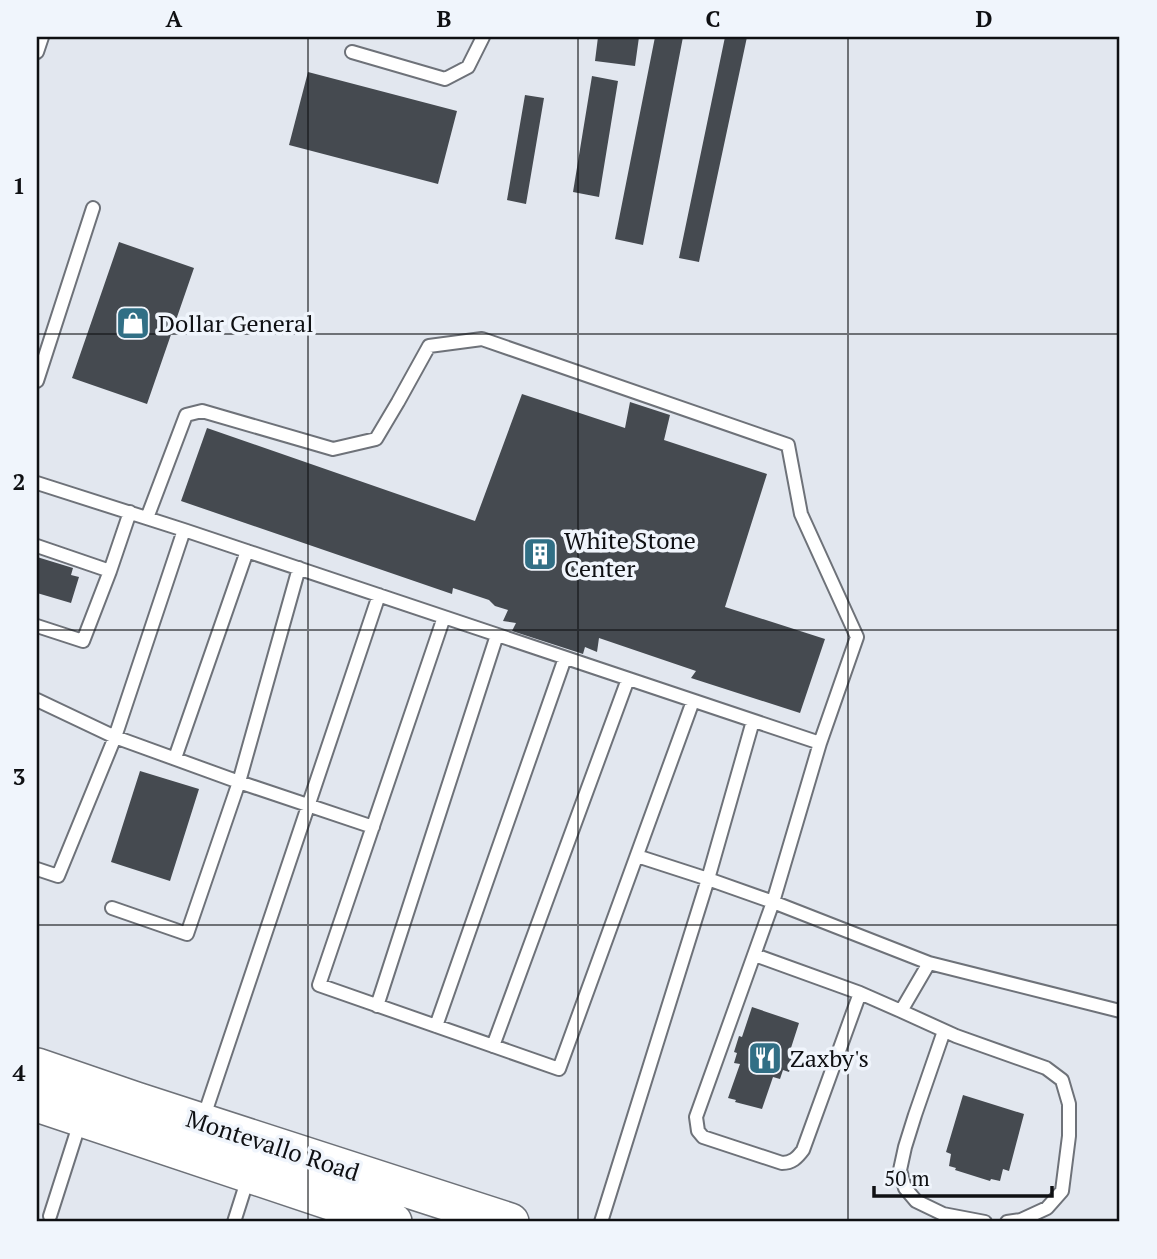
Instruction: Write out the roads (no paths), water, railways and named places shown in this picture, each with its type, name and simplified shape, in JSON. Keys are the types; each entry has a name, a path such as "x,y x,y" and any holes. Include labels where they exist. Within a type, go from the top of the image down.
{"main road":[{"name":"Montevallo Road","path":"37,1067 510,1222"},
{"name":"Montevallo Road","path":"37,1102 393,1222"}],"lane":[{"path":"37,52 42,37"},
{"path":"352,52 445,79 468,67 483,37"},
{"path":"37,381 93,208"},
{"path":"147,518 186,415 202,411 333,449 376,439 429,346 482,340 788,445 801,514 857,637 820,743 773,902 696,1117 698,1131 703,1137 782,1163 790,1163 798,1157 803,1150 860,993"},
{"path":"37,483 820,743"},
{"path":"37,626 83,641 130,513"},
{"path":"37,869 58,876 115,737 184,530"},
{"path":"37,546 110,571"},
{"path":"175,758 247,551"},
{"path":"113,908 187,934 239,782 299,568"},
{"path":"202,1122 379,595"},
{"path":"444,617 319,985 559,1069 693,701"},
{"path":"377,1006 497,635"},
{"path":"436,1026 565,658"},
{"path":"493,1046 628,679"},
{"path":"37,700 115,737 373,827"},
{"path":"601,1222 708,879 753,721"},
{"path":"637,856 773,902 929,963 1120,1011"},
{"path":"755,955 860,993 944,1031 1046,1068 1062,1080 1069,1104 1069,1136 1062,1191 1047,1208 1021,1220 1007,1222"},
{"path":"901,1011 929,963"},
{"path":"944,1031 915,1115 900,1170 905,1188 916,1201 943,1214 985,1222"},
{"path":"37,1212 50,1219 81,1118"},
{"path":"234,1222 249,1175"}],"place":[{"name":"Dollar General","path":"133,323"},
{"name":"White Stone Center","path":"540,554"},
{"name":"Zaxby's","path":"765,1058"}]}
